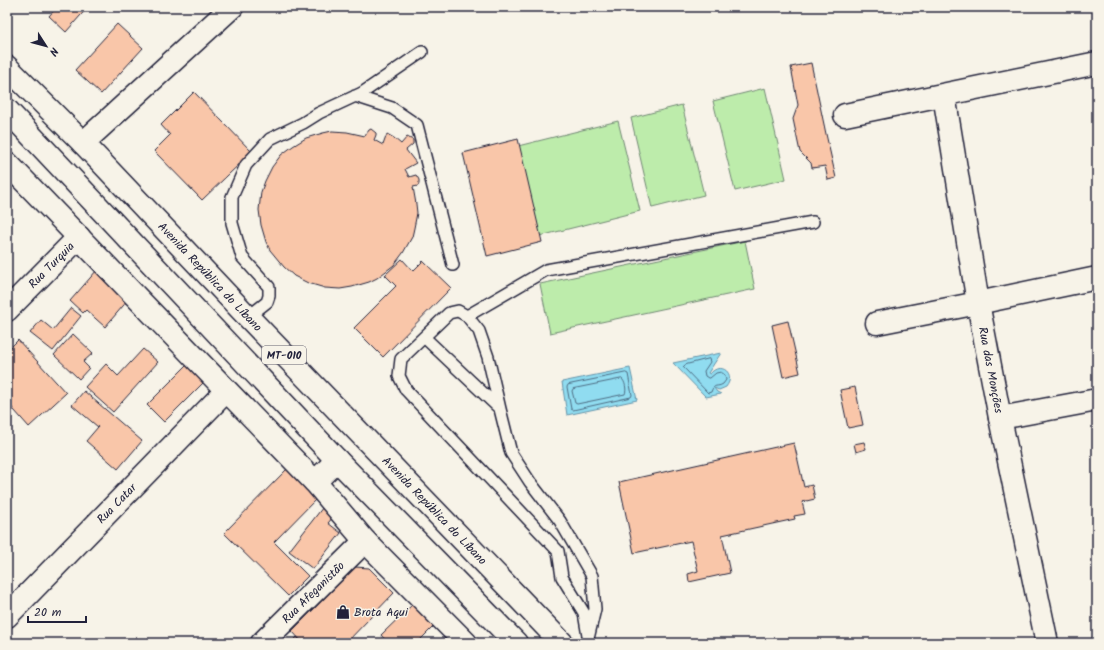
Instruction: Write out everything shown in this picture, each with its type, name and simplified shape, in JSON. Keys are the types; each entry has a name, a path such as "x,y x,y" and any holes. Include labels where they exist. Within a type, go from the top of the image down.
{"street":[{"path":"83,144 232,7"},
{"path":"845,115 1097,63"},
{"name":"Avenida República do Líbano","path":"7,67 83,144 562,643"},
{"name":"Rua das Monções","path":"944,95 978,303 1000,418 1047,643"},
{"name":"MT-010","path":"7,110 337,460 516,643"},
{"path":"7,162 315,482 364,541 466,643"},
{"name":"Rua Turquia","path":"7,310 78,237"},
{"path":"877,323 1097,278"},
{"name":"Rua Catar","path":"7,616 226,391"},
{"path":"1000,418 1097,400"},
{"path":"315,482 337,460"},
{"name":"Rua Afeganistão","path":"262,643 364,541"}],"lane":[{"path":"248,317 268,302 269,287 242,257 232,222 232,198 246,165 270,139 303,123 318,113 362,93 422,52"},
{"path":"356,96 392,108 417,125 453,265"},
{"path":"467,316 546,270 813,222"},
{"path":"458,311 467,316 479,331 488,357 511,453 530,482 560,521 592,576 595,609 588,640 584,613 562,577 558,551 406,390 399,376 401,359 449,313 458,311"},
{"path":"424,337 500,409"}],"green space":[{"path":"765,88 786,179 735,191 713,101"},
{"path":"682,105 704,195 652,208 631,118"},
{"path":"618,121 640,211 536,237 514,147"},
{"path":"745,241 755,289 550,333 540,284"}],"water":[{"path":"721,353 708,373 710,374 714,370 722,369 726,370 728,373 730,377 726,387 719,390 714,388 721,394 706,397 673,363"},
{"path":"630,368 637,400 567,415 562,382"}],"building":[{"path":"57,7 88,7 66,32 49,16"},
{"path":"117,24 143,48 101,94 75,70"},
{"path":"811,63 836,178 828,180 825,166 812,168 811,163 800,152 793,119 798,105 791,67"},
{"path":"194,92 252,152 202,200 154,151 170,135 161,125"},
{"path":"371,129 376,133 374,140 383,145 387,134 401,144 407,137 413,140 413,144 406,150 416,163 405,169 409,177 416,175 419,180 418,186 413,187 417,213 412,237 394,265 369,282 340,289 325,288 308,283 294,276 284,267 270,250 266,242 261,225 259,210 261,192 265,181 272,167 281,155 306,138 332,131 347,132 365,136"},
{"path":"518,139 542,242 487,256 463,153"},
{"path":"402,259 413,271 423,261 451,288 383,357 354,328 396,286 385,275"},
{"path":"97,270 129,299 105,327 86,310 83,313 70,301"},
{"path":"71,308 81,316 53,351 30,333 41,320 53,330"},
{"path":"788,321 800,373 783,377 772,325"},
{"path":"73,334 93,353 83,362 89,368 79,379 54,355"},
{"path":"18,340 66,393 29,427 7,402 7,351"},
{"path":"143,349 158,362 113,412 85,387 106,364 118,376"},
{"path":"187,365 204,382 164,422 147,405"},
{"path":"855,387 863,425 848,428 840,390"},
{"path":"84,391 142,441 118,469 86,441 98,427 72,405"},
{"path":"864,442 866,449 856,452 854,444"},
{"path":"794,443 804,487 812,485 815,499 802,502 805,514 794,516 795,519 722,535 730,573 689,582 688,574 698,571 691,541 634,553 619,482"},
{"path":"288,468 318,497 274,542 308,576 288,596 224,533"},
{"path":"323,507 334,516 328,523 341,533 313,569 289,551"},
{"name":"Brota Aqui","path":"355,567 369,568 394,593 346,643 303,643 292,631"},
{"path":"415,602 436,624 417,643 388,643 381,635"},
{"path":"297,637 303,643 291,643"}],"place":[{"name":"Brota Aqui","path":"343,612"}]}
